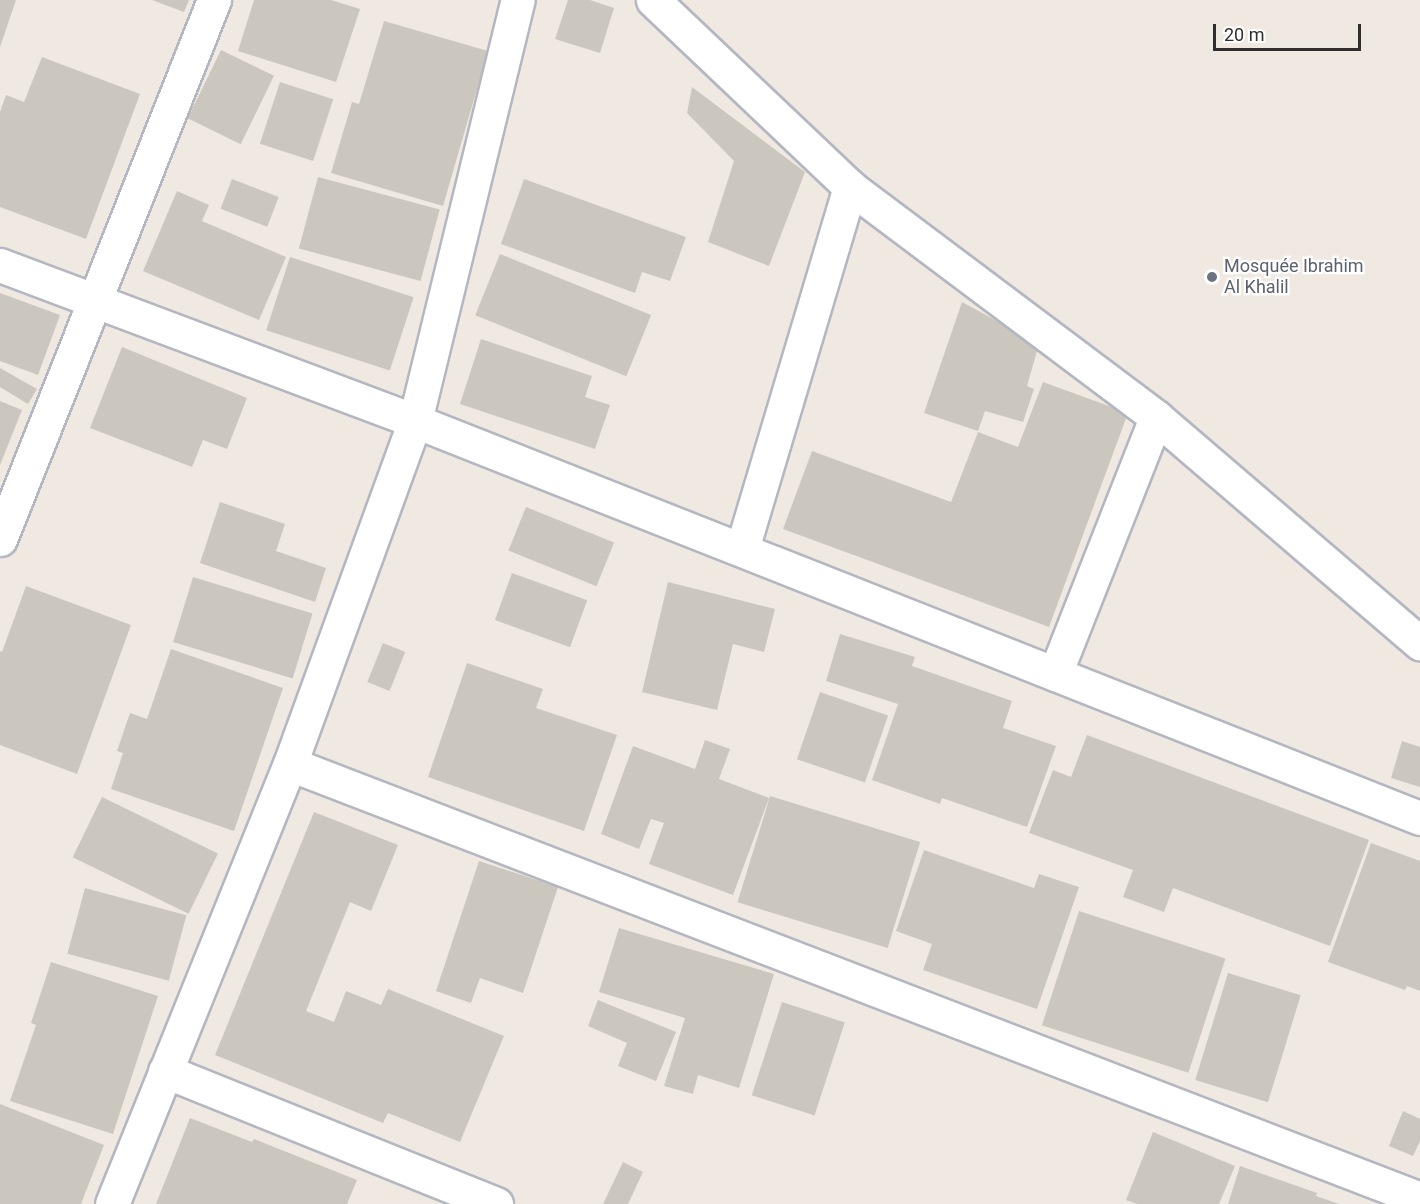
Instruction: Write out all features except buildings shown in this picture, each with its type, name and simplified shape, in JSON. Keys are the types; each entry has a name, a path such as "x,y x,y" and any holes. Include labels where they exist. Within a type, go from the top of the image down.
{"street":[{"path":"0,539 214,0"},
{"path":"112,1204 290,764 415,422 518,0"},
{"path":"653,0 850,188 1156,417 1420,643"},
{"path":"742,549 850,188"},
{"path":"0,265 742,549 1420,818"},
{"path":"1055,674 1156,417"},
{"path":"290,764 1420,1199"},
{"path":"165,1071 496,1204"}],"place":[{"name":"Mosquée Ibrahim Al Khalil","path":"1212,277"}]}
